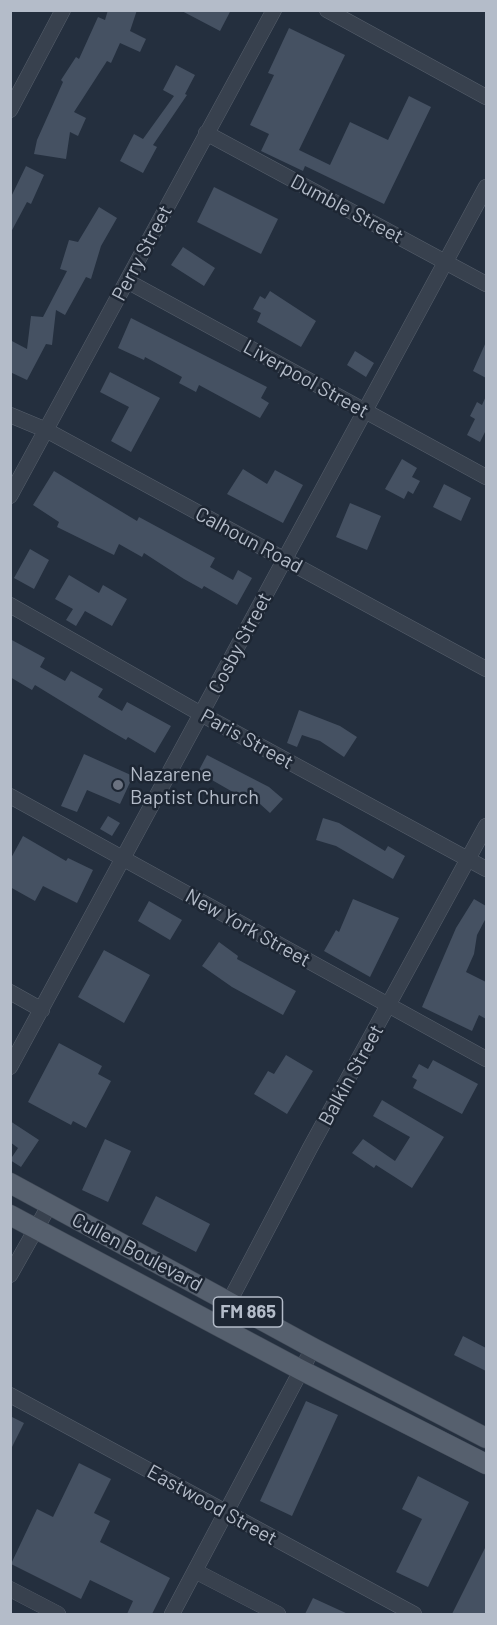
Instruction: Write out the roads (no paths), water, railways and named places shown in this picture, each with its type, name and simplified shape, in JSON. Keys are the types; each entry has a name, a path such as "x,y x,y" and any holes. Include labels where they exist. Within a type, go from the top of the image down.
{"main road":[{"name":"Cullen Boulevard","path":"10,1183 313,1348 486,1438"},
{"name":"Cullen Boulevard","path":"10,1215 301,1370 485,1459"}],"street":[{"path":"10,110 63,10"},
{"name":"Perry Street","path":"10,496 274,10"},
{"path":"327,10 486,97"},
{"name":"Dumble Street","path":"206,134 486,284"},
{"name":"Cosby Street","path":"10,1067 486,187"},
{"name":"Liverpool Street","path":"127,281 486,477"},
{"name":"Calhoun Road","path":"10,415 46,430 486,669"},
{"name":"Paris Street","path":"10,605 201,714 486,869"},
{"name":"New York Street","path":"10,796 486,1059"},
{"name":"Balkin Street","path":"217,1325 486,826"},
{"path":"10,992 42,1010"},
{"path":"10,1275 50,1204"},
{"path":"172,1614 313,1348"},
{"name":"Eastwood Street","path":"10,1395 414,1614"},
{"path":"195,1571 278,1614"},
{"path":"10,1589 58,1614"}],"place":[{"name":"Nazarene Baptist Church","path":"118,785"}]}
